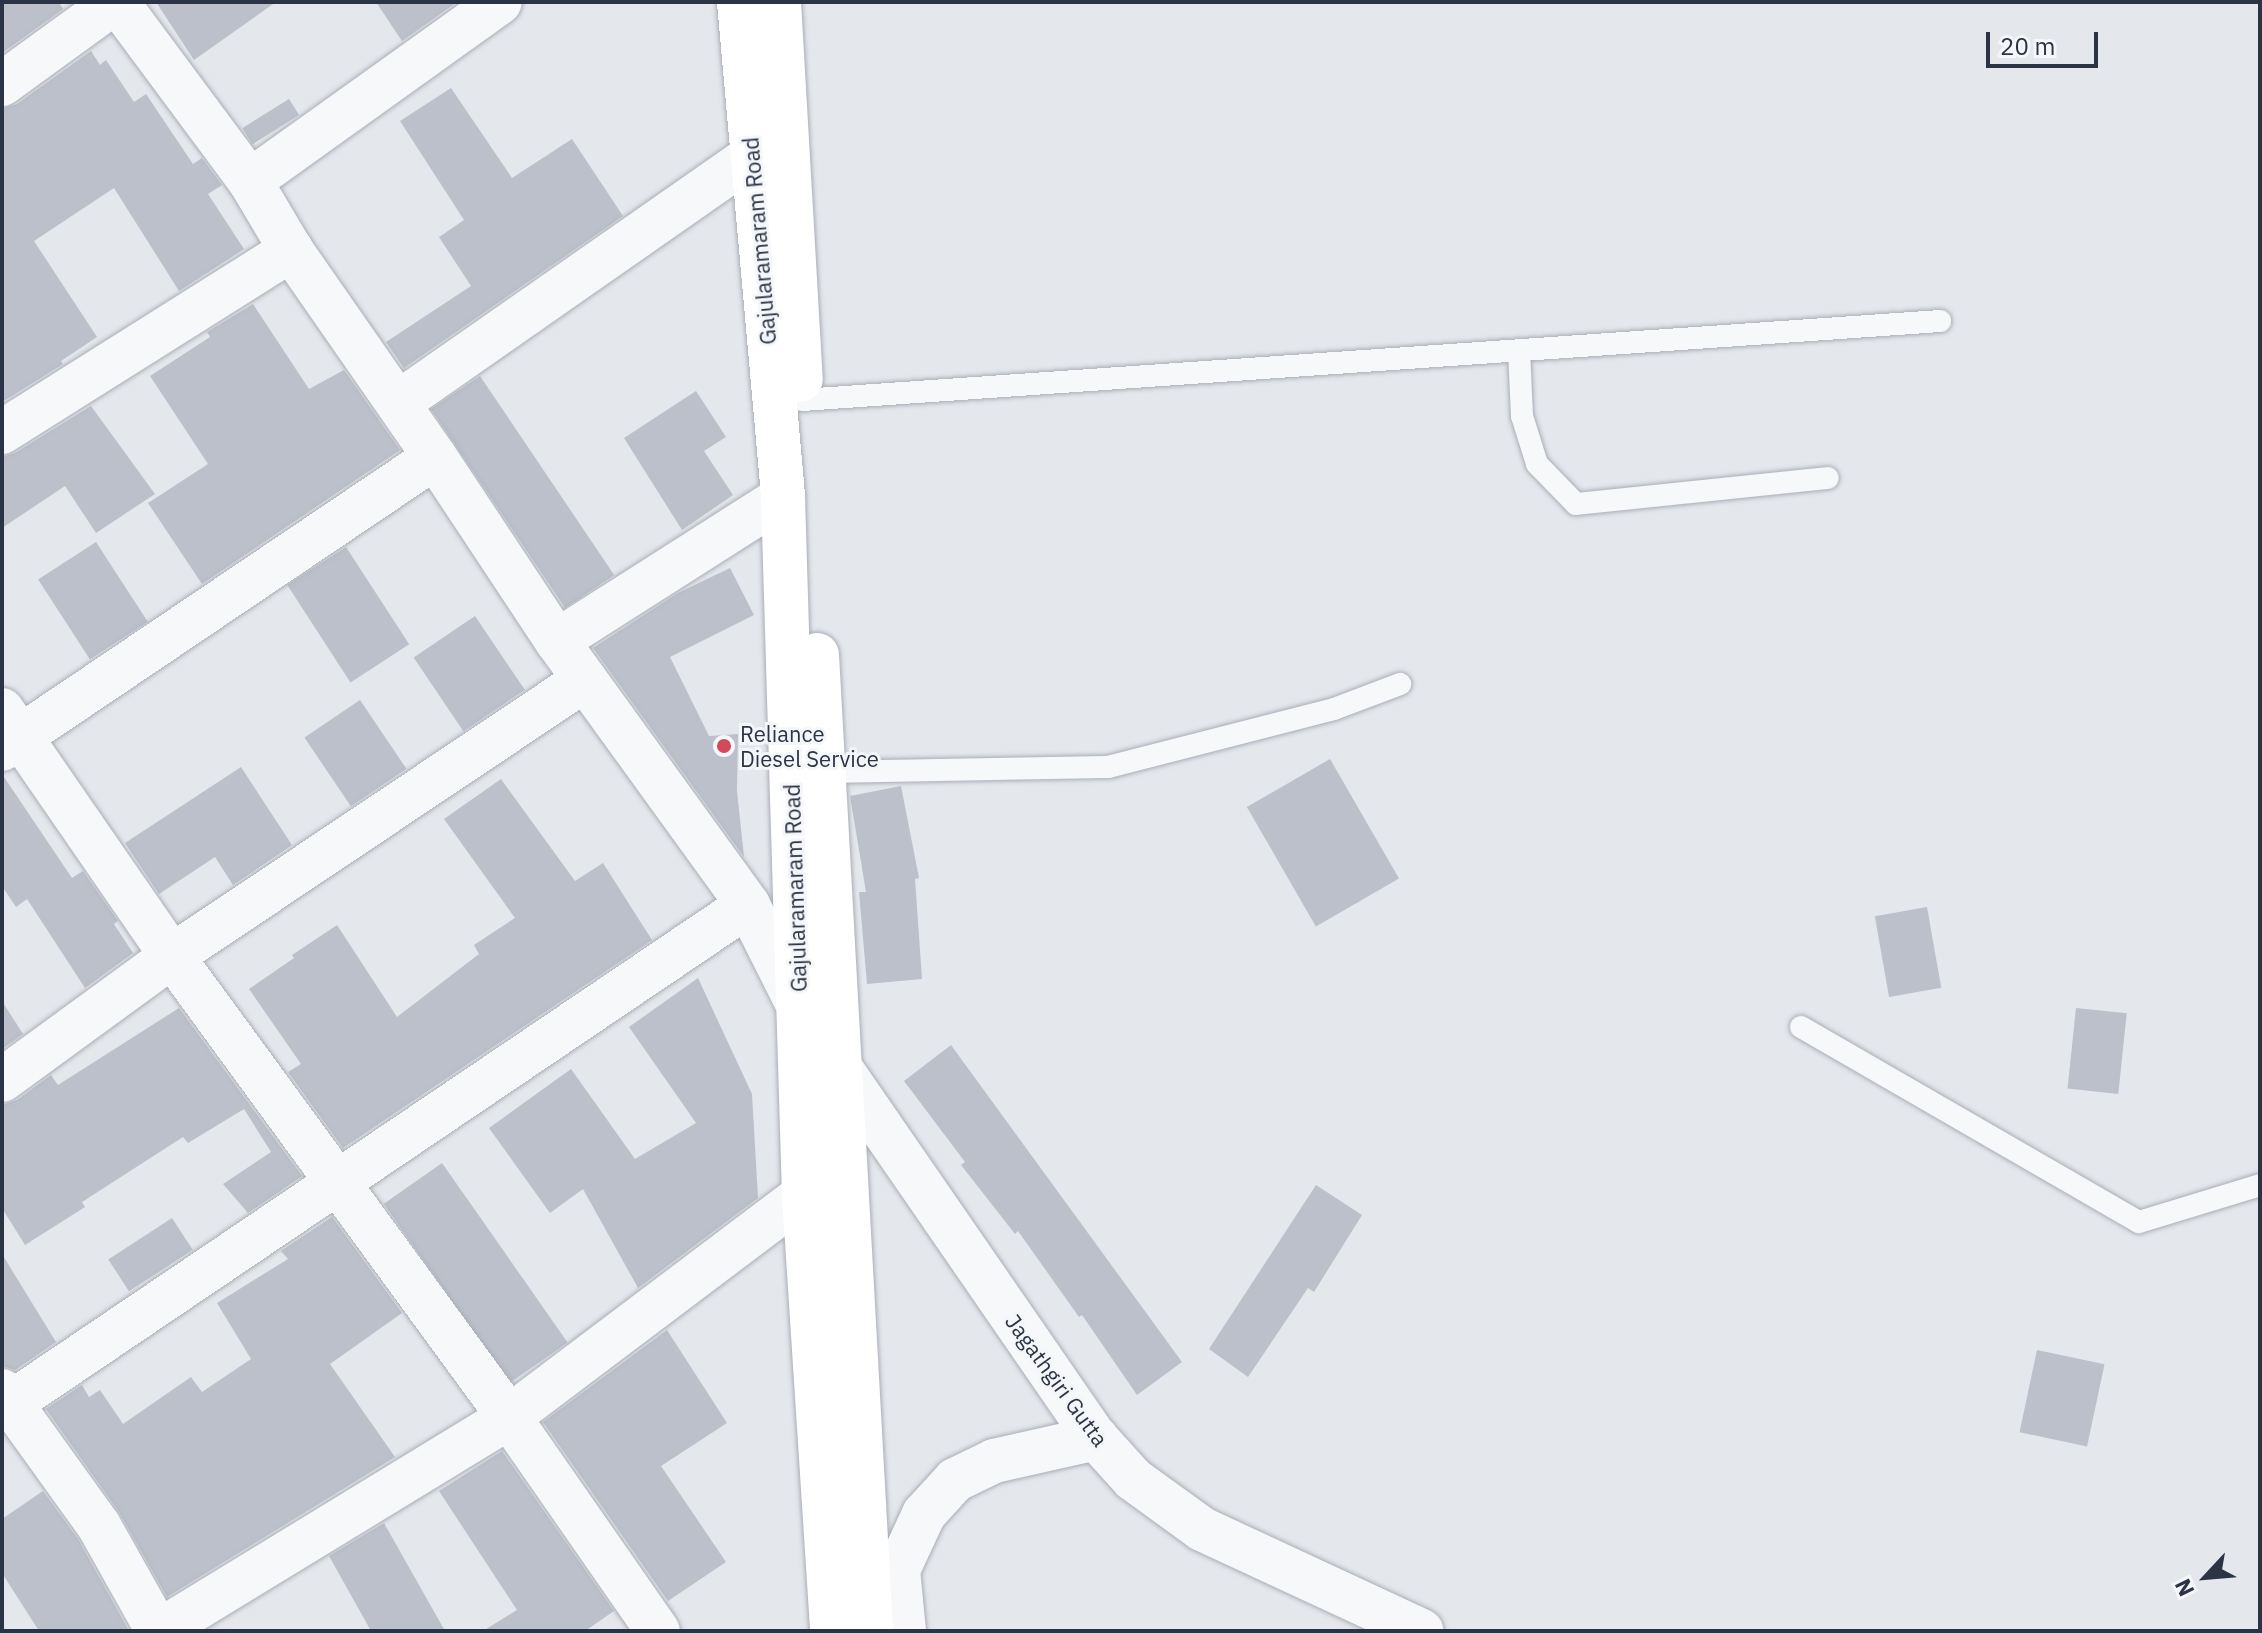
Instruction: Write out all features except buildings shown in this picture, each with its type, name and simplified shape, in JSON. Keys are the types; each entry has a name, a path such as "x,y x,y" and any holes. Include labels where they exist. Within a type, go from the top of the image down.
{"main road":[{"name":"Gajularamaram Road","path":"739,2 783,497 804,1195 832,1631"},
{"name":"Gajularamaram Road","path":"779,2 871,1631"}],"street":[{"path":"2,84 116,2"},
{"name":"Jagathgiri Gutta","path":"116,2 250,181 291,250 435,457 557,641 748,905 799,1007 1096,1438 1133,1479 1202,1529 1422,1631"},
{"path":"250,181 500,2"},
{"path":"398,403 751,157"},
{"path":"2,432 291,250"},
{"path":"435,457 8,732 509,1417 646,1627"},
{"path":"557,641 783,497"},
{"path":"2,1080 172,956 585,679"},
{"path":"748,905 339,1184 5,1401 99,1526 158,1631 509,1417 804,1195"},
{"path":"904,1631 898,1570 924,1514 955,1480 994,1461 1096,1438"}],"lane":[{"path":"802,400 1940,321"},
{"path":"1519,350 1522,416 1537,464 1576,504 1828,478"},
{"path":"824,772 1108,767 1334,709 1400,684"},
{"path":"1801,1027 2139,1222 2260,1185"}],"place":[{"name":"Reliance Diesel Service","path":"724,746"}]}
